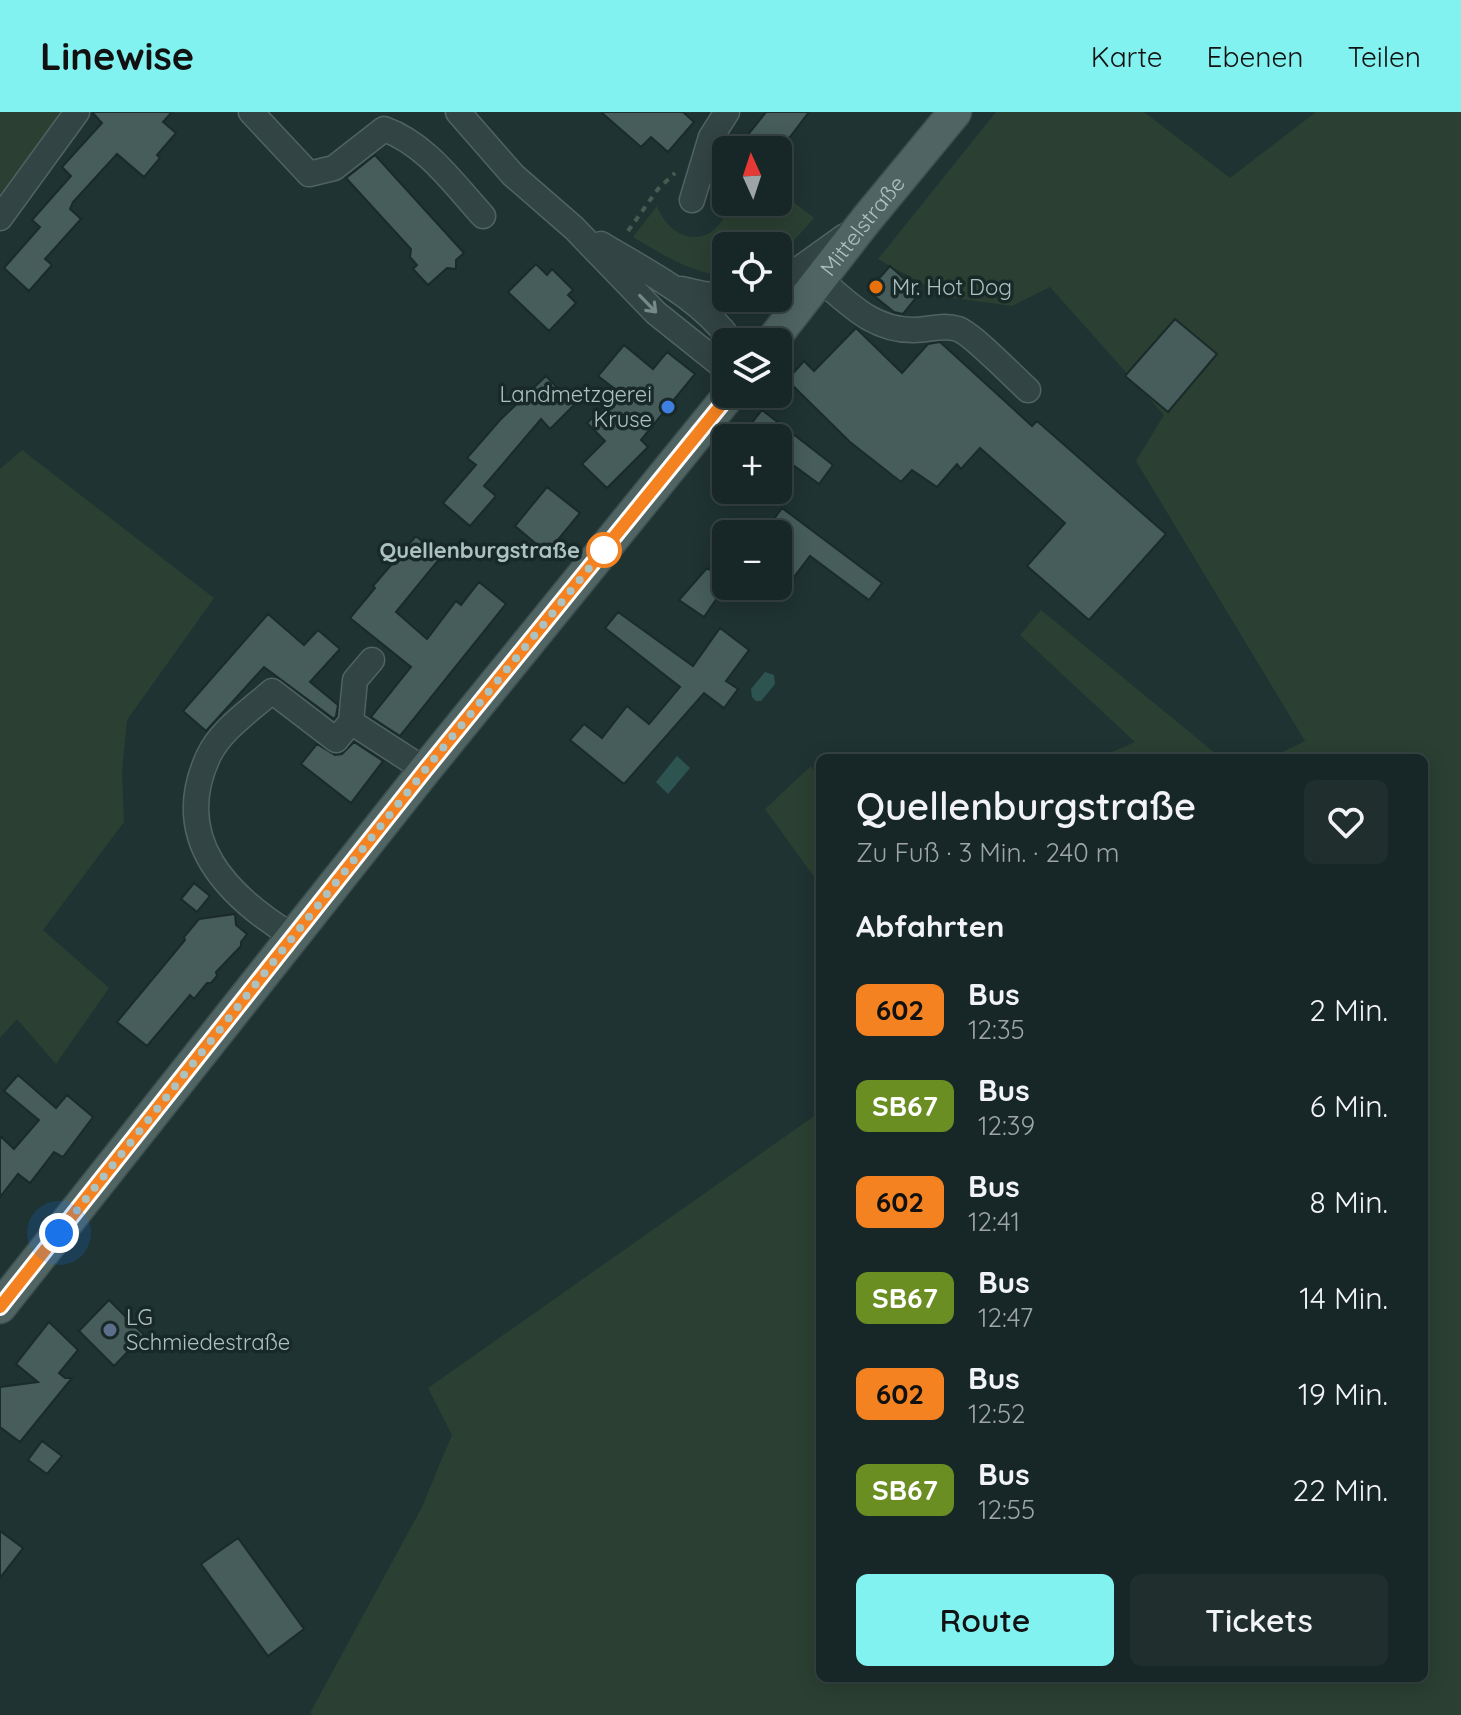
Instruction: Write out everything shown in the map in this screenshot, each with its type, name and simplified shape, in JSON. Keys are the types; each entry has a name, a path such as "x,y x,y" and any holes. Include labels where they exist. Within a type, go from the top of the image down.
{"main road":[{"name":"Mittelstraße","path":"782,328 955,112"},
{"path":"0,1307 425,770 719,408"}],"street":[{"path":"0,218 77,112"},
{"path":"251,112 309,174 334,168 384,129 404,136 431,158 483,216"},
{"path":"458,112 513,175 574,228 656,313 712,358"},
{"path":"692,200 720,115"},
{"path":"792,274 866,220"},
{"path":"574,228 673,287 723,328"},
{"path":"820,279 863,316 886,328 916,331 943,326 961,329 1028,390"},
{"path":"673,287 712,295"},
{"path":"294,937 262,917 232,892 208,858 197,819 197,791 208,755 227,731 272,691 336,740 351,722 355,680 372,660"},
{"path":"351,722 425,770"}],"path":[{"path":"631,227 658,189 679,168"}],"green space":[{"path":"0,112 67,112 0,205"},
{"path":"996,112 1144,112 1230,178 1316,112 1461,112 1461,1715 310,1713 421,1509 452,1435 428,1388 816,1115 816,1682 1428,1682 1428,754 1278,754 1305,741 1136,461 1164,415 1050,287 1012,306 946,297 878,259"},
{"path":"792,201 814,218 792,242 792,232 712,232 712,273 689,267 633,237 657,206 674,230 696,237 716,228 724,217 792,216"},
{"path":"22,450 214,598 127,720 122,771 124,822 43,930 109,988 56,1064 17,1019 0,1038 0,469"},
{"path":"1041,610 1216,754 1107,754 1135,742 1020,635"},
{"path":"811,766 816,773 816,879 765,809"}],"water":[{"path":"765,672 774,675 775,684 761,701 756,701 751,689"},
{"path":"677,756 690,768 668,794 656,782"}],"building":[{"path":"92,112 172,112 163,122 176,133 157,155 160,158 144,177 117,154 73,202 70,209 81,219 45,259 52,265 29,291 4,268 40,227 32,220 71,176 62,167 102,123"},
{"path":"601,112 683,112 694,122 668,152 651,137 641,147"},
{"path":"766,112 809,112 791,136 747,136"},
{"path":"375,155 464,253 456,260 456,269 447,268 428,285 413,269 417,265 410,257 411,249 346,178"},
{"path":"536,264 547,275 552,269 573,290 568,295 576,303 549,331 508,292"},
{"path":"890,266 920,293 903,314 894,312 868,291"},
{"path":"1175,319 1217,354 1168,412 1125,376"},
{"path":"856,328 902,373 928,344 940,342 1032,426 1037,421 1166,534 1089,620 1027,566 1065,523 980,448 961,469 957,464 937,487 912,470 901,482 850,442 792,385 792,374 804,361 814,371"},
{"path":"624,345 653,369 667,352 695,374 641,440 648,447 607,488 582,464 605,441 587,423 619,392 598,376"},
{"path":"546,376 574,405 550,429 541,419 484,486 496,496 470,526 443,503 476,465 467,458 500,420"},
{"path":"762,410 780,424 751,424"},
{"path":"792,433 833,465 819,484 792,464"},
{"path":"547,487 580,513 547,553 515,526"},
{"path":"782,508 882,583 869,600 810,556 792,580 792,520 773,520"},
{"path":"416,536 441,557 396,612 427,639 456,601 461,605 479,582 506,604 400,736 371,717 411,667 350,618"},
{"path":"707,568 712,571 712,600 716,600 704,617 679,600"},
{"path":"618,612 693,666 720,628 749,650 726,681 738,689 724,708 704,693 624,784 570,740 584,724 602,738 627,706 649,724 680,687 605,628"},
{"path":"268,614 304,645 318,630 340,649 310,682 338,705 336,716 334,719 264,667 206,731 183,711"},
{"path":"354,742 383,761 351,803 301,764 317,744 335,755 342,754"},
{"path":"194,883 210,896 197,912 181,899"},
{"path":"235,914 236,925 247,934 241,946 216,972 217,976 211,983 207,983 194,999 190,995 147,1046 117,1022 199,919"},
{"path":"18,1075 56,1108 67,1095 93,1117 63,1157 54,1152 30,1183 18,1174 0,1197 0,1136 14,1149 39,1120 4,1091"},
{"path":"109,1300 144,1335 114,1366 79,1331"},
{"path":"49,1322 78,1350 59,1373 65,1378 72,1378 20,1442 0,1427 0,1387 38,1382 16,1364"},
{"path":"42,1441 62,1456 47,1474 28,1460"},
{"path":"0,1531 23,1548 0,1578"},
{"path":"238,1538 304,1629 268,1656 201,1564"}],"bus line":[{"name":"602","path":"0,1307 425,770 719,408"}],"place":[{"name":"Mr. Hot Dog","path":"876,287"},
{"name":"Landmetzgerei Kruse","path":"668,407"},
{"name":"Quellenburgstraße","path":"604,550"},
{"name":"LG Schmiedestraße","path":"110,1330"}],"route":[{"path":"59,1233 425,770 604,550"}]}
